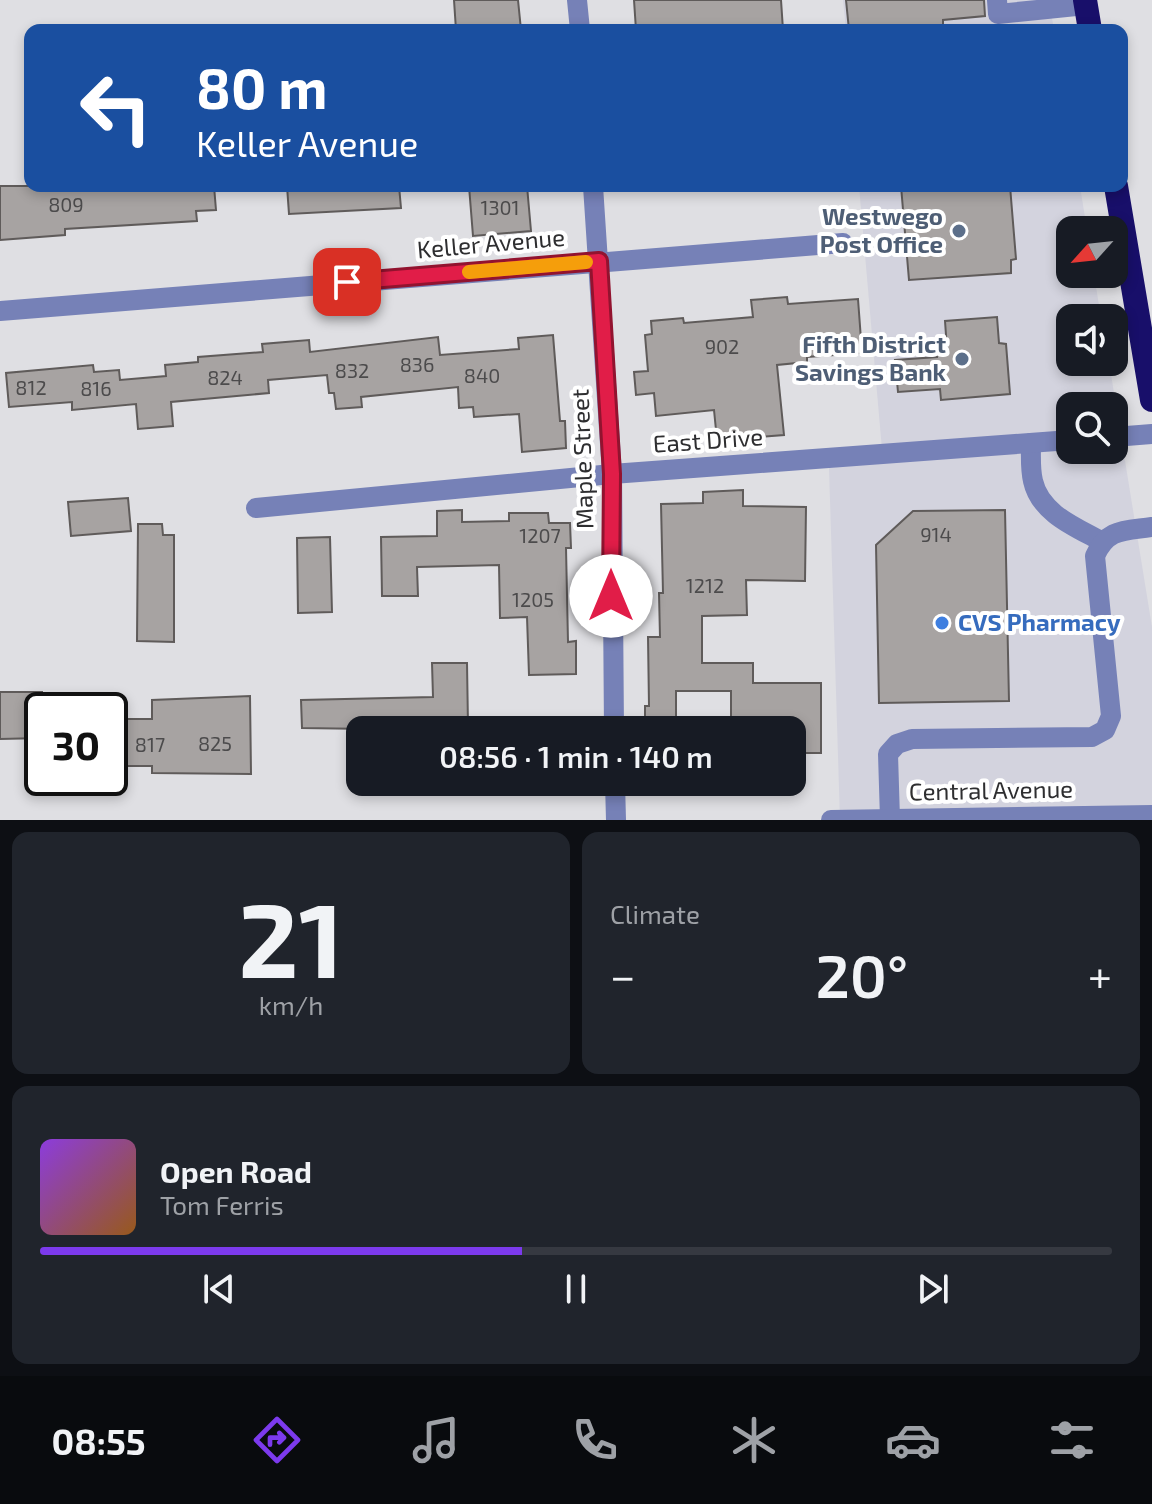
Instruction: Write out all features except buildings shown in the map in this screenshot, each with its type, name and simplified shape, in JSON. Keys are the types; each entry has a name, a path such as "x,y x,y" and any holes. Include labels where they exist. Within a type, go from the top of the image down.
{"highway":[{"path":"1086,3 1089,24"},
{"path":"1117,192 1152,400"}],"street":[{"path":"577,0 579,24"},
{"path":"997,0 998,14 1086,3"},
{"name":"Maple Street","path":"593,192 612,474 614,716"},
{"name":"Keller Avenue","path":"0,311 843,243"},
{"path":"1128,436 1152,434"},
{"name":"East Drive","path":"256,508 612,474 1056,441"},
{"path":"1031,443 1033,480 1039,497 1061,520 1101,541"},
{"path":"890,819 888,754 897,744 912,739 1092,737 1105,730 1111,716 1095,556 1101,541 1115,532 1152,527"},
{"path":"615,796 616,820"},
{"name":"Central Avenue","path":"831,820 1152,815"}],"shaded area":[{"path":"843,0 1049,0 1053,24 845,24"},
{"path":"860,192 1081,192 1085,216 1056,216 1056,288 1096,288 1099,304 1056,304 1056,376 1111,376 1114,392 1056,392 1056,464 1126,464 1152,627 1152,820 840,820 829,468 883,461"}],"slow traffic":[{"path":"469,272 586,262"}],"place":[{"name":"Westwego Post Office","path":"959,231"},
{"name":"Fifth District Savings Bank","path":"962,359"},
{"name":"CVS Pharmacy","path":"942,623"}],"route":[{"path":"347,282 599,261 612,474 611,596"}]}
